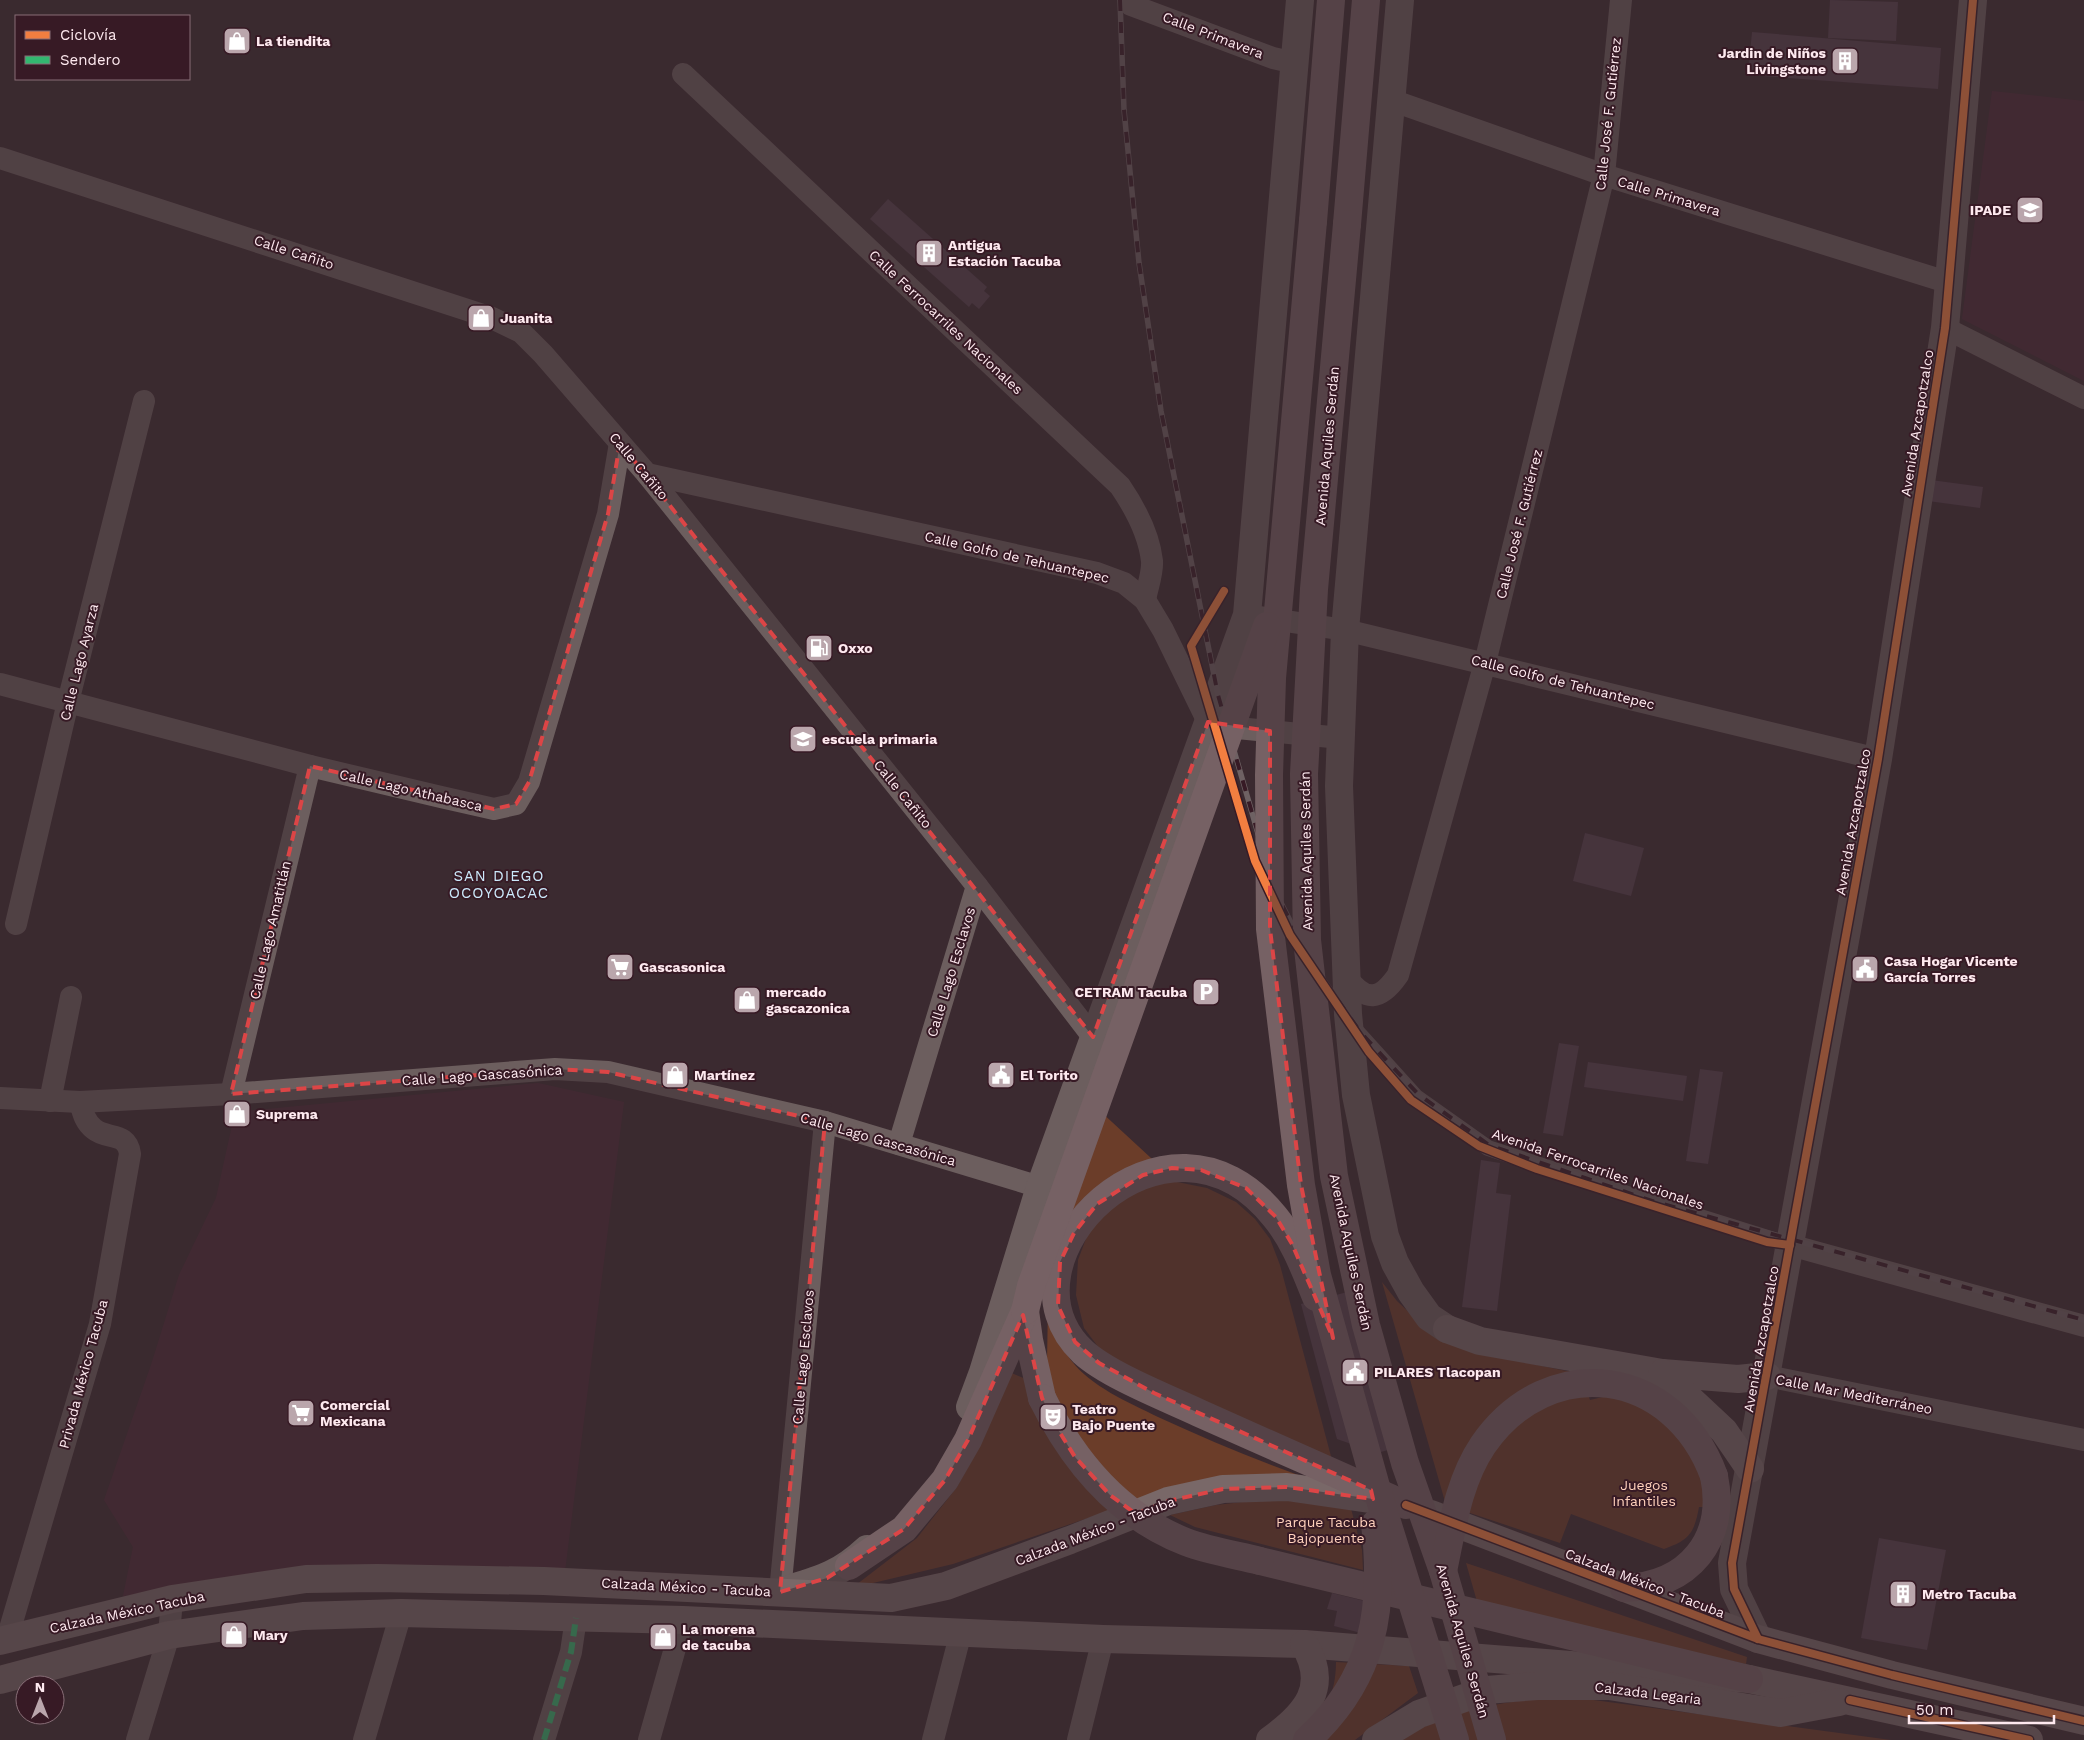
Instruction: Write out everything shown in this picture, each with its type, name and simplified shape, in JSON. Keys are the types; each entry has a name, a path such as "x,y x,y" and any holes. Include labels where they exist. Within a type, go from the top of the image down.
{"highway":[{"path":"1331,0 1282,587 1272,678 1269,775 1270,930 1301,1185 1316,1275 1368,1460 1455,1740"},
{"name":"Avenida Aquiles Serdán","path":"1366,0 1314,589 1304,774 1307,940 1334,1176 1369,1335 1405,1463 1443,1571 1492,1740"},
{"path":"849,1566 904,1529 945,1480 968,1440 1025,1311 1035,1277 1282,587"},
{"path":"1333,1338 1313,1288 1285,1231 1266,1206 1246,1188 1220,1174 1187,1168 1158,1171 1127,1182 1097,1204 1083,1219 1070,1240 1060,1262 1057,1278 1058,1306 1068,1332 1084,1352 1132,1382 1182,1406 1406,1505"},
{"path":"1025,1311 1029,1340 1042,1398 1057,1428 1075,1457 1110,1495 1148,1522 1187,1542 1749,1679"},
{"path":"1443,1571 1460,1497 1475,1457 1502,1421 1524,1403 1548,1392 1574,1385 1601,1383 1630,1389 1657,1401 1677,1416 1692,1432 1714,1476 1717,1510 1713,1531 1703,1550 1685,1567 1666,1578 1642,1587 1624,1588"},
{"path":"1290,1737 1332,1715 1350,1691 1368,1650 1374,1630 1379,1594 1379,1556 1368,1460"}],"main road":[{"name":"Calle Mar Mediterráneo","path":"1447,1329 1480,1341 1662,1372 1738,1379 1767,1376"},
{"path":"1662,1372 1724,1431 1750,1469"},
{"name":"Calzada México - Tacuba","path":"255,1587 306,1580 377,1578 544,1581 890,1598 946,1586 1168,1501 1223,1489 1287,1487 1406,1505 1758,1639 1892,1675 2084,1721"},
{"name":"Calzada México Tacuba","path":"4,1640 172,1599 255,1587"},
{"path":"0,1680 169,1635 304,1616 402,1613 683,1620 1103,1639 1304,1644 1749,1679 2029,1740"},
{"path":"1290,1737 1313,1693 1316,1676 1312,1659 1304,1644"},
{"name":"Calzada Legaria","path":"1376,1740 1419,1714 1487,1690 1537,1686 1609,1686 1780,1712 1850,1700"}],"street":[{"path":"780,1592 827,1578 849,1566 922,1496 965,1421 983,1372 1040,1187 1247,615 1300,0"},
{"path":"1400,0 1345,630 1339,786 1347,978 1356,1096 1385,1236 1394,1263 1411,1292 1429,1317 1447,1329"},
{"name":"Calle José F. Gutiérrez","path":"1347,978 1358,992 1367,996 1378,994 1390,986 1398,975 1485,663 1604,175 1621,0"},
{"name":"Avenida Azcapotzalco","path":"1758,1639 1739,1602 1732,1576 1732,1564 1878,759 1945,328 1974,0"},
{"name":"Calle Primavera","path":"1131,2 1273,58 1295,63"},
{"name":"Calle Ferrocarriles Nacionales","path":"683,74 1120,486 1134,508 1144,530 1152,562 1145,600"},
{"name":"Calle Primavera","path":"1392,100 1604,175 1950,283"},
{"name":"Calle Cañito","path":"0,158 492,318 521,332 544,354 647,474 977,886 1093,1037"},
{"path":"1945,328 2084,398"},
{"name":"Calle Lago Ayarza","path":"16,924 68,702 144,401"},
{"name":"Calle Lago Athabasca","path":"0,684 310,766 494,809 516,804 529,782 605,524 620,443"},
{"name":"Calle Golfo de Tehuantepec","path":"647,474 1097,573 1124,583 1145,600 1163,630 1208,722"},
{"name":"Calle Golfo de Tehuantepec","path":"1247,615 1345,630 1878,759"},
{"path":"1208,722 1227,727 1341,738"},
{"name":"Calle Lago Amatitlán","path":"231,1094 310,766"},
{"name":"Calle Lago Esclavos","path":"899,1144 977,886"},
{"path":"50,1101 71,997"},
{"name":"Avenida Ferrocarriles Nacionales","path":"1350,1024 1416,1097 1488,1148 1643,1200 1790,1245 2084,1326"},
{"name":"Calle Lago Gascasónica","path":"0,1098 80,1102 231,1094 555,1069 608,1072 825,1122 1040,1187"},
{"name":"Privada México Tacuba","path":"4,1640 100,1324 130,1154 129,1146 124,1140 95,1130 84,1118 80,1102"},
{"name":"Calle Lago Esclavos","path":"780,1592 825,1122"},
{"name":"Calle Mar Mediterráneo","path":"1767,1376 2084,1440"},
{"path":"138,1740 169,1635 172,1599"},
{"path":"364,1740 402,1613"},
{"path":"544,1740 571,1652 576,1618"},
{"path":"649,1740 683,1620"},
{"path":"933,1740 961,1632"},
{"path":"1078,1740 1103,1639"}],"highlighted area":[{"path":"620,443 1093,1037 1208,722 1270,731 1270,929 1301,1185 1333,1338 1292,1244 1276,1217 1246,1188 1201,1170 1172,1168 1143,1175 1097,1204 1074,1233 1060,1262 1058,1306 1075,1342 1099,1363 1154,1393 1371,1490 1373,1499 1287,1487 1223,1489 1168,1501 1136,1514 1110,1495 1075,1457 1057,1428 1042,1398 1023,1315 968,1440 945,1480 904,1529 827,1578 780,1592 825,1122 608,1072 555,1069 231,1094 310,766 494,809 516,804 529,782 608,514"}],"shaded area":[{"name":"IPADE","path":"1992,91 2084,101 2084,381 1962,319"},
{"path":"538,1083 624,1102 565,1571 350,1566 123,1596 133,1547 104,1500 151,1365 179,1275 216,1198 235,1112"}],"green space":[{"path":"1086,1098 1177,1182 1207,1188 1236,1202 1255,1219 1270,1239 1280,1265 1332,1460 1168,1391 1102,1352 1084,1328 1076,1295 1078,1260 1087,1236 1042,1222"},
{"name":"Juegos Infantiles","path":"1382,1282 1397,1301 1417,1320 1479,1353 1581,1374 1590,1400 1607,1396 1655,1410 1696,1456 1709,1507 1699,1507 1695,1524 1689,1535 1685,1539 1664,1549 1571,1514 1560,1543 1446,1505"},
{"path":"1048,1303 1056,1332 1066,1353 1088,1378 1099,1386 1177,1426 1252,1458 1309,1479 1147,1498 953,1564 852,1588 917,1538 957,1487 984,1438 1009,1372 1026,1379 1047,1362"},
{"name":"Parque Tacuba Bajopuente","path":"1269,1499 1350,1505 1362,1550 1363,1570 1195,1527 1170,1515 1216,1505"},
{"path":"1466,1563 1747,1657 1746,1664 1478,1605"},
{"path":"1336,1662 1409,1666 1418,1693 1355,1740 1308,1740 1328,1703 1334,1684"},
{"path":"1543,1698 1586,1699 1891,1740 1403,1740 1418,1730 1452,1715 1489,1706"}],"building":[{"path":"1830,0 1898,2 1896,41 1828,38"},
{"name":"Jardin de Niños Livingstone","path":"1752,32 1941,48 1938,89 1748,75"},
{"name":"Antigua Estación Tacuba","path":"888,199 987,287 984,291 990,296 979,309 972,303 969,307 870,219"},
{"path":"1931,480 1983,487 1980,508 1928,501"},
{"path":"1585,833 1644,848 1631,896 1573,881"},
{"path":"1559,1043 1579,1046 1563,1136 1543,1133"},
{"path":"1588,1062 1687,1076 1683,1101 1584,1087"},
{"path":"1700,1069 1723,1072 1708,1164 1686,1161"},
{"path":"1481,1160 1500,1163 1496,1193 1511,1195 1497,1311 1462,1307"},
{"name":"PILARES Tlacopan","path":"1367,1287 1410,1444 1377,1453 1337,1439 1301,1304"},
{"name":"Metro Tacuba","path":"1879,1538 1946,1550 1927,1650 1861,1638"},
{"path":"1332,1593 1373,1603 1365,1634 1334,1626 1337,1611 1327,1609"}],"railway":[{"path":"1120,0 1124,110 1139,263 1161,411 1218,695 1274,889 1311,962 1361,1033 1418,1094 1489,1145 1652,1201 2084,1320"}],"marked path":[{"path":"544,1740 571,1652 576,1618"}],"cycle path":[{"path":"1758,1639 1734,1589 1732,1563 1878,759 1945,328 1973,0"},
{"path":"1224,591 1191,646 1255,861 1290,935 1369,1052 1411,1100 1479,1146 1537,1169 1767,1242 1790,1245"},
{"path":"1406,1505 1758,1639 1892,1675 2084,1721"},
{"path":"1850,1700 2029,1740"}],"place":[{"name":"La tiendita","path":"237,41"},
{"name":"Jardin de Niños Livingstone","path":"1845,61"},
{"name":"IPADE","path":"2030,210"},
{"name":"Antigua Estación Tacuba","path":"929,253"},
{"name":"Juanita","path":"481,318"},
{"name":"Oxxo","path":"819,648"},
{"name":"escuela primaria","path":"803,739"},
{"name":"Gascasonica","path":"620,967"},
{"name":"Casa Hogar Vicente García Torres","path":"1865,969"},
{"name":"CETRAM Tacuba","path":"1206,992"},
{"name":"mercado gascazonica","path":"747,1000"},
{"name":"Martínez","path":"675,1075"},
{"name":"El Torito","path":"1001,1075"},
{"name":"Suprema","path":"237,1114"},
{"name":"PILARES Tlacopan","path":"1355,1372"},
{"name":"Comercial Mexicana","path":"301,1413"},
{"name":"Teatro Bajo Puente","path":"1053,1417"},
{"name":"Metro Tacuba","path":"1903,1594"},
{"name":"Mary","path":"234,1635"},
{"name":"La morena de tacuba","path":"663,1637"}],"district":[{"name":"SAN DIEGO OCOYOACAC","path":"499,884"}]}
